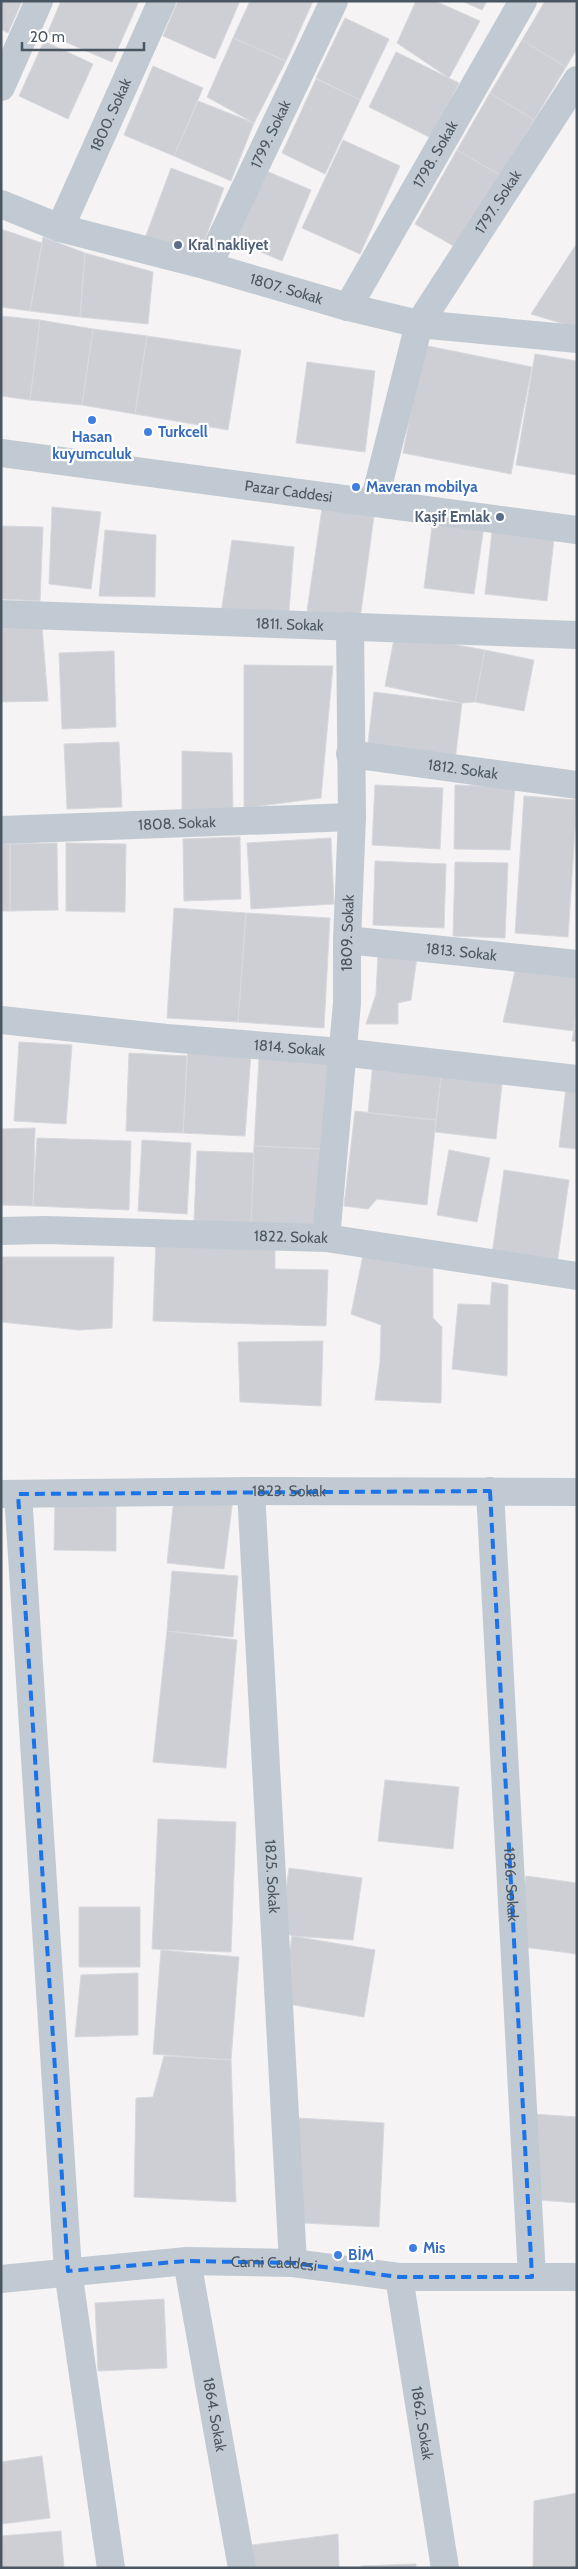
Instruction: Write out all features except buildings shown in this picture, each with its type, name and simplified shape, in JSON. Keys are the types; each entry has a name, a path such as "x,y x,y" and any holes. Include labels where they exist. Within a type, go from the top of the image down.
{"street":[{"path":"1,87 39,1"},
{"name":"1800. Sokak","path":"60,228 162,1"},
{"name":"1799. Sokak","path":"208,266 334,1"},
{"name":"1798. Sokak","path":"348,307 523,1"},
{"name":"1797. Sokak","path":"374,502 420,324 577,80"},
{"name":"1807. Sokak","path":"1,204 60,228 208,266 348,307 420,324 577,339"},
{"name":"Pazar Caddesi","path":"1,454 577,530"},
{"name":"1811. Sokak","path":"1,614 577,635"},
{"name":"1809. Sokak","path":"326,1238 341,1052 347,1003 347,940 352,817 350,626"},
{"name":"1812. Sokak","path":"350,754 577,785"},
{"name":"1808. Sokak","path":"1,830 352,817"},
{"name":"1813. Sokak","path":"347,940 577,964"},
{"name":"1814. Sokak","path":"1,1020 167,1038 341,1052 577,1079"},
{"name":"1822. Sokak","path":"1,1231 44,1230 326,1238 577,1276"},
{"name":"1823. Sokak","path":"9,1494 250,1491 577,1492"},
{"name":"1825. Sokak","path":"250,1491 293,2263"},
{"name":"1826. Sokak","path":"490,1491 532,2277"},
{"path":"9,1494 68,2271 111,2568"},
{"name":"Cami Caddesi","path":"1,2279 186,2261 293,2263 399,2277 577,2277"},
{"name":"1864. Sokak","path":"186,2261 242,2568"},
{"name":"1862. Sokak","path":"399,2277 445,2568"}],"highlighted area":[{"path":"490,1491 532,2277 399,2277 293,2263 187,2261 68,2271 18,1494"}],"place":[{"name":"Kral nakliyet","path":"178,245"},
{"name":"Hasan kuyumculuk","path":"92,420"},
{"name":"Turkcell","path":"148,432"},
{"name":"Maveran mobilya","path":"356,487"},
{"name":"Kaşif Emlak","path":"500,517"},
{"name":"Mis","path":"413,2248"},
{"name":"BİM","path":"338,2255"}]}
